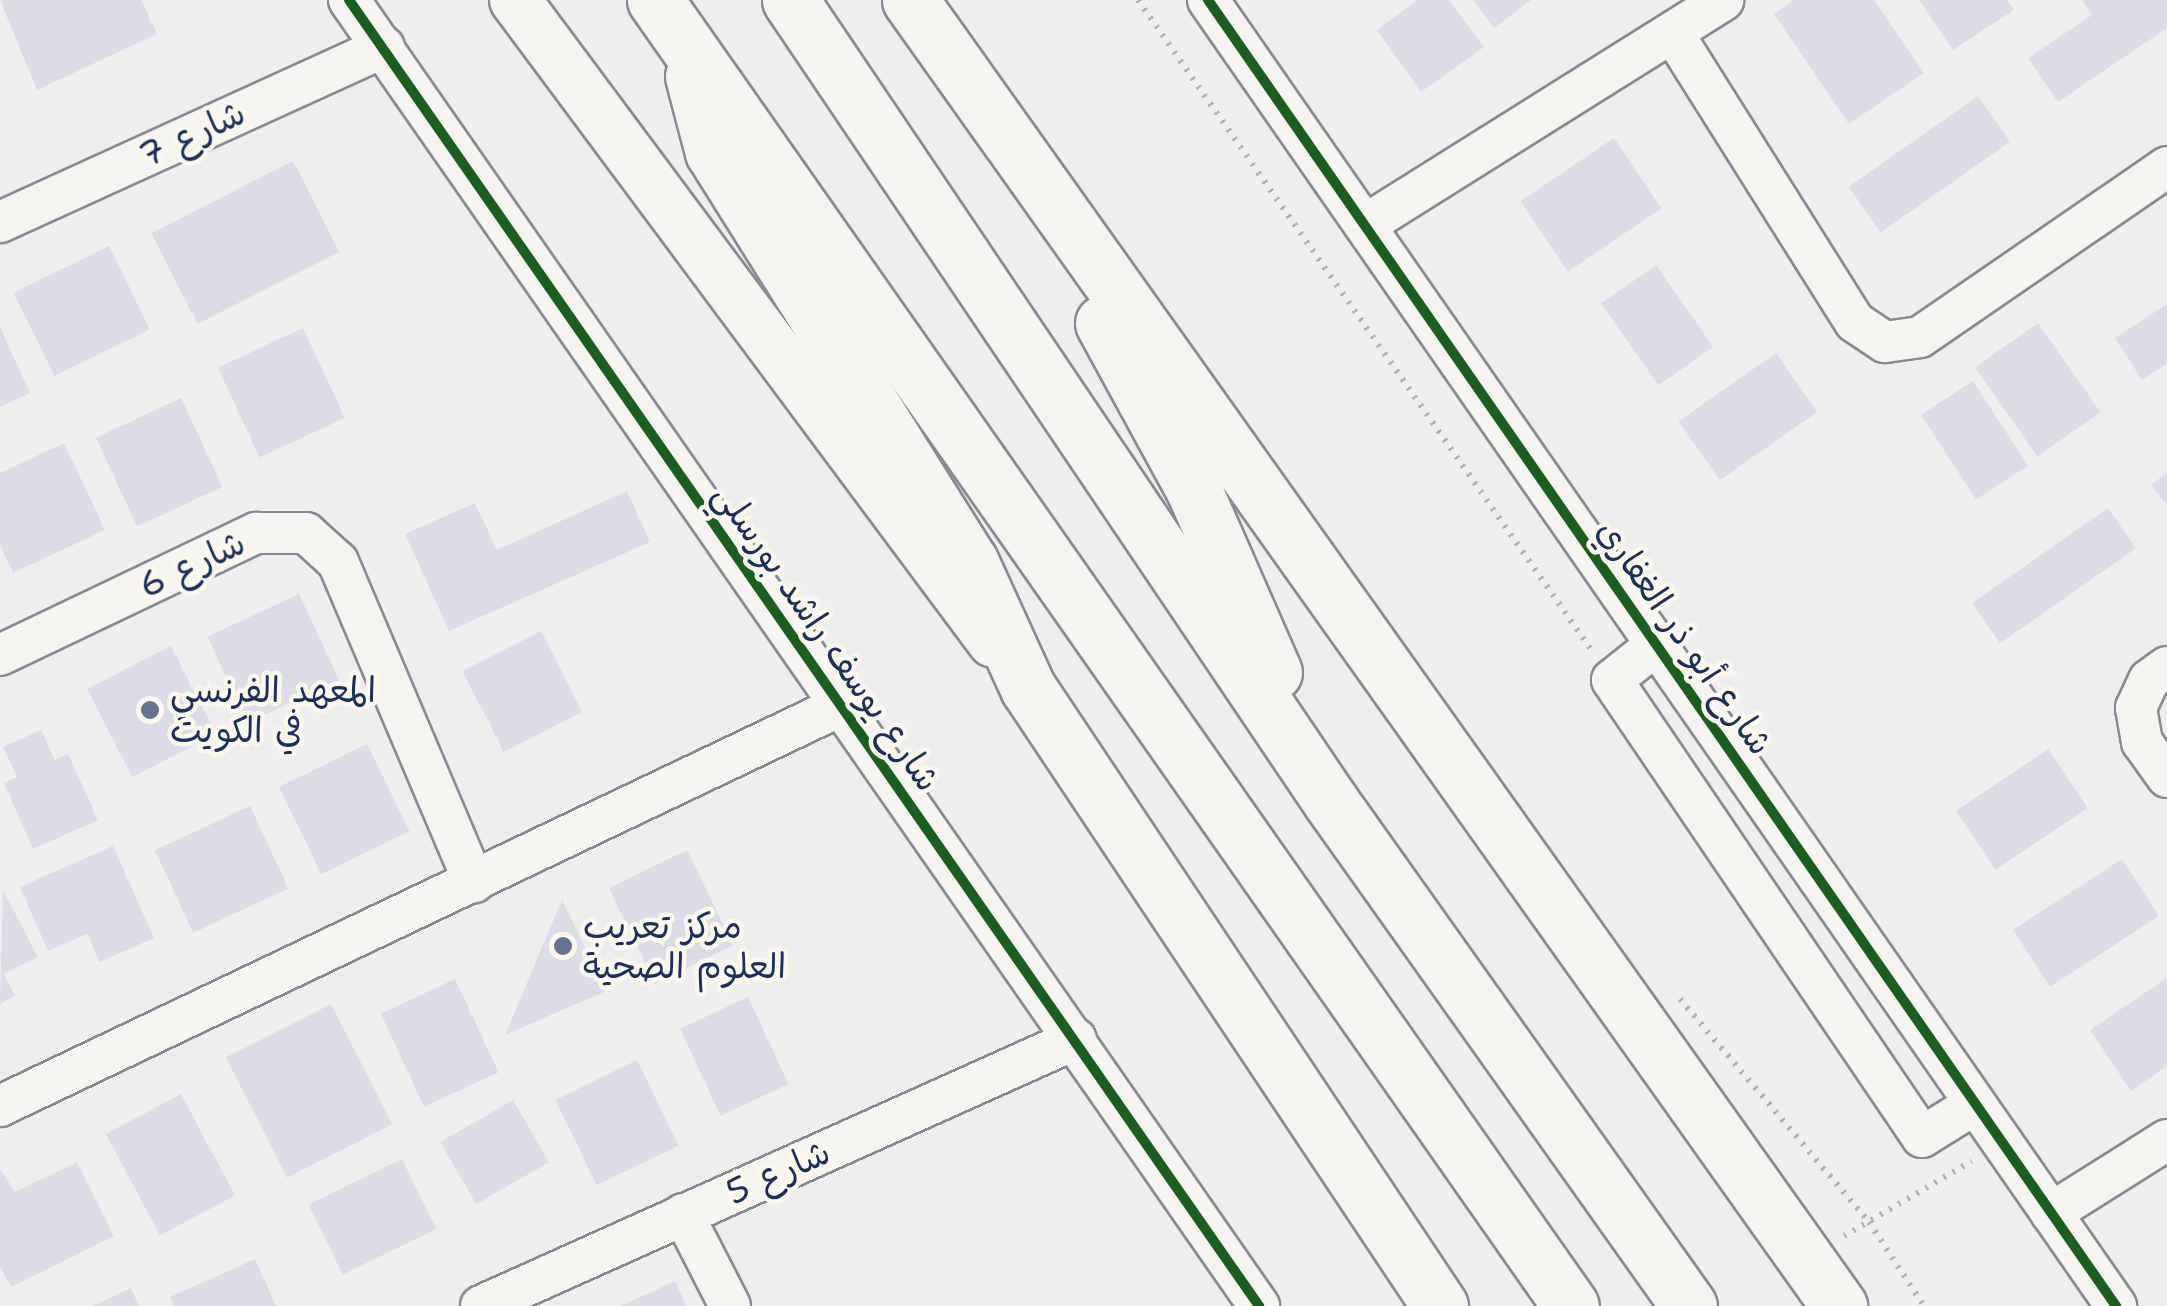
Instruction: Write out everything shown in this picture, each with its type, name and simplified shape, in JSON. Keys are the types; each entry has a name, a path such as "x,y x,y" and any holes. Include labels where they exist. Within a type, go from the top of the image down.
{"highway":[{"path":"790,0 1331,802 1688,1306"},
{"path":"910,0 1700,1106 1838,1306"},
{"path":"669,20 713,152 970,561 1028,688 1440,1306"},
{"path":"669,20 1571,1306"},
{"path":"986,110 1194,490 1331,802"},
{"path":"1700,1106 1872,1306"}],"main road":[{"path":"519,9 1028,688"}],"street":[{"name":"شارع يوسف راشد بورسلي","path":"349,0 1259,1306"},
{"name":"شارع أبو ذر الغفاري","path":"1208,0 2116,1306"},
{"path":"1365,225 1674,36 1723,0"},
{"path":"1674,36 1854,322 1885,342 1920,337 2167,167"},
{"name":"شارع 7","path":"0,222 384,46"},
{"name":"شارع 6","path":"2,651 256,533 306,533 338,562 474,882"},
{"path":"1656,645 1612,680 1922,1137 1976,1104"},
{"path":"2167,667 2150,680 2136,708 2142,742 2167,777"},
{"path":"0,1106 840,706"},
{"name":"شارع 5","path":"481,1306 1076,1039"},
{"path":"2051,1213 2167,1140"},
{"path":"683,1214 730,1306"}],"path":[{"path":"1138,0 1612,680"},
{"path":"1834,1242 2003,1143"},
{"path":"1869,1222 1924,1306"}],"building":[{"path":"0,0 141,0 157,34 37,90"},
{"path":"1417,0 1449,0 1484,47 1421,92 1377,30"},
{"path":"1473,0 1531,0 1494,28"},
{"path":"1794,0 1874,0 1924,73 1849,124 1774,14"},
{"path":"1919,0 2007,0 2014,10 1953,50"},
{"path":"2082,0 2167,0 2167,28 2058,102 2028,58 2092,15"},
{"path":"1978,96 2010,142 1881,232 1849,187"},
{"path":"1614,138 1662,208 1568,272 1520,201"},
{"path":"293,161 339,252 198,324 151,233"},
{"path":"109,246 150,330 54,376 14,292"},
{"path":"1656,265 1713,347 1658,385 1601,303"},
{"path":"2167,304 2167,364 2142,380 2115,338"},
{"path":"2038,323 2101,412 2037,456 1975,367"},
{"path":"0,327 30,393 0,407"},
{"path":"303,328 345,418 260,457 218,368"},
{"path":"1776,353 1817,412 1720,480 1679,421"},
{"path":"1973,381 2028,466 1976,499 1921,415"},
{"path":"181,398 222,487 137,527 96,438"},
{"path":"64,443 105,530 13,573 0,545 0,473"},
{"path":"2167,473 2167,505 2151,485"},
{"path":"627,491 650,542 449,631 405,534 475,503 497,550"},
{"path":"2108,508 2136,548 2000,643 1972,603"},
{"path":"299,594 339,680 248,723 207,637"},
{"path":"541,631 582,712 504,752 463,671"},
{"name":"المعهد الفرنسي في الكويت","path":"171,646 216,734 132,777 87,689"},
{"path":"41,730 55,760 68,754 98,820 33,849 4,783 17,777 3,747"},
{"path":"367,744 410,831 321,874 279,787"},
{"path":"2048,749 2088,808 1996,870 1956,811"},
{"path":"250,806 288,888 193,933 155,850"},
{"path":"113,846 154,938 100,962 87,934 48,951 20,887"},
{"path":"687,850 733,945 655,983 609,888"},
{"path":"2122,859 2159,916 2050,987 2013,930"},
{"path":"3,890 38,957 4,974 15,996 0,1004"},
{"name":"مركز تعريب العلوم الصحية","path":"562,900 606,991 505,1035"},
{"path":"2167,978 2167,1066 2131,1091 2090,1030"},
{"path":"455,979 499,1072 424,1107 381,1014"},
{"path":"748,997 789,1084 721,1116 680,1029"},
{"path":"331,1004 392,1124 287,1178 226,1058"},
{"path":"637,1060 679,1145 597,1185 555,1100"},
{"path":"181,1094 235,1196 160,1235 106,1134"},
{"path":"513,1100 549,1162 476,1204 440,1142"},
{"path":"402,1159 436,1229 343,1275 309,1205"},
{"path":"77,1162 114,1236 11,1287 0,1266 0,1169 15,1192"},
{"path":"255,1259 276,1306 174,1306 170,1297"},
{"path":"675,1281 686,1306 621,1306"},
{"path":"131,1288 139,1306 93,1306"}],"cycle path":[{"path":"349,0 1259,1306"},
{"path":"1208,0 2116,1306"}],"place":[{"name":"المعهد الفرنسي في الكويت","path":"150,710"},
{"name":"مركز تعريب العلوم الصحية","path":"563,946"}]}
